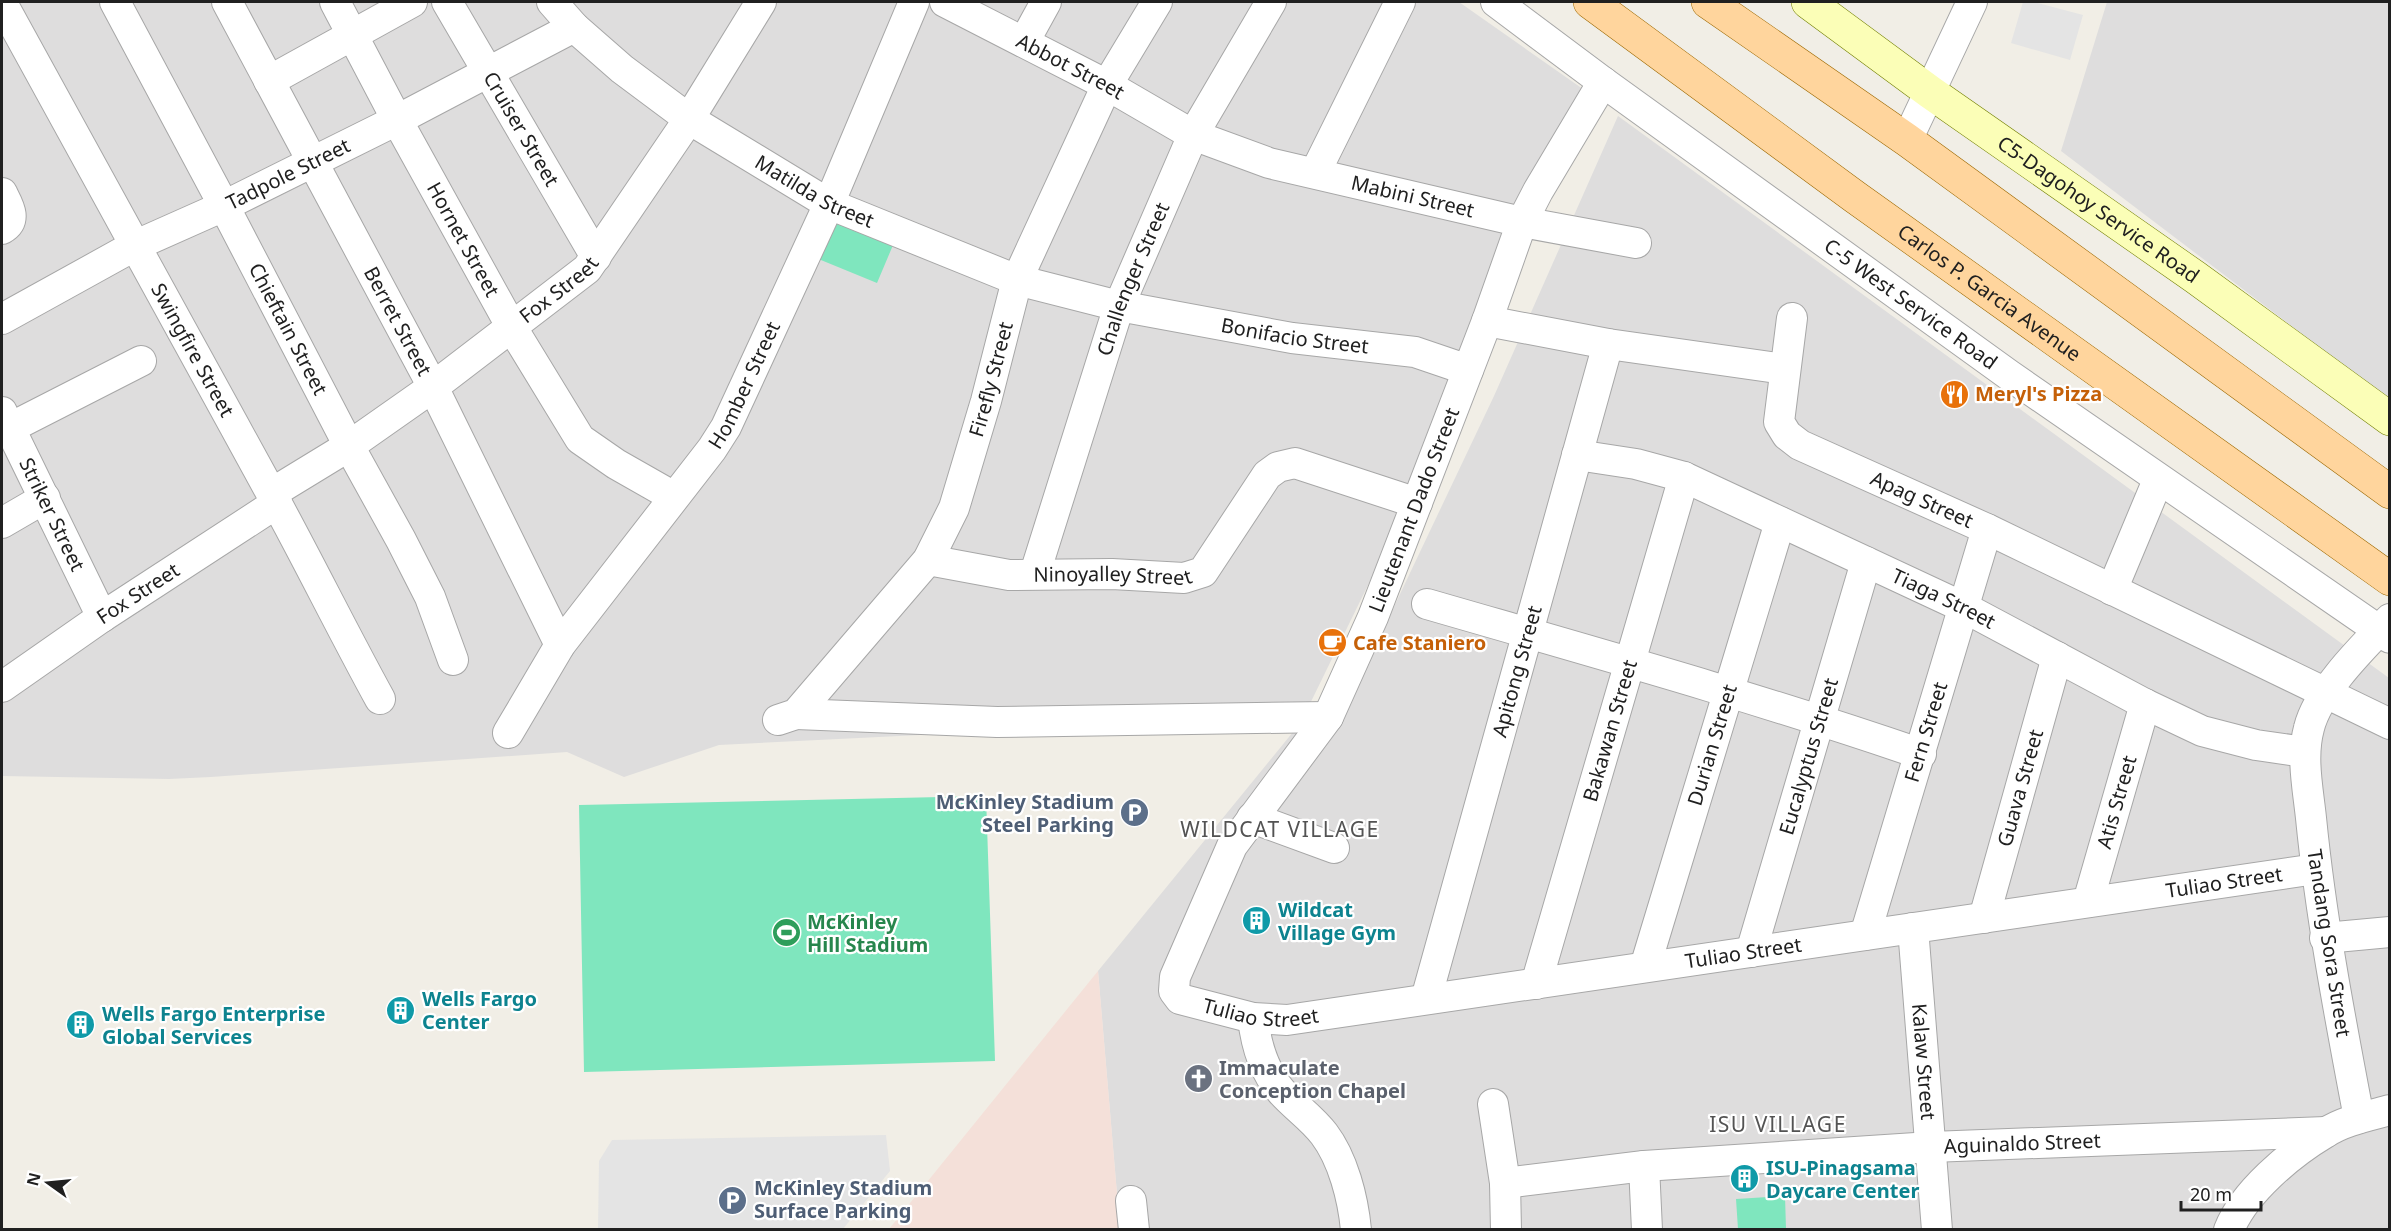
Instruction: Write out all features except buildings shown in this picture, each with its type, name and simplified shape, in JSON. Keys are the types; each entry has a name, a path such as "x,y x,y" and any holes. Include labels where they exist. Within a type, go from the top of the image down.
{"main road":[{"name":"Carlos P. Garcia Avenue","path":"1590,2 1865,204 2390,579"},
{"path":"1708,2 1907,140 2390,492"},
{"name":"C5-Dagohoy Service Road","path":"1808,2 1930,92 2195,277 2390,419"}],"street":[{"name":"Chieftain Street","path":"115,2 430,597 453,660"},
{"name":"Berret Street","path":"226,2 433,387 560,645"},
{"name":"Hornet Street","path":"335,2 397,120 511,326 580,439 616,464 674,497"},
{"path":"268,81 412,2"},
{"name":"Cruiser Street","path":"447,2 596,257"},
{"name":"Matilda Street","path":"552,2 574,27 622,69 689,119 829,204 1017,280 1119,306"},
{"name":"Fox Street","path":"2,687 433,387 575,280 596,257 689,119 761,2"},
{"name":"Homber Street","path":"508,733 560,645 712,449 726,427 829,204 915,2"},
{"name":"Abbot Street","path":"945,2 1107,85 1193,135"},
{"path":"1024,42 1046,2"},
{"name":"Firefly Street","path":"1157,2 1107,85 1017,280 986,401 954,508 928,560 787,717 997,722 1328,717"},
{"name":"Challenger Street","path":"1035,573 1119,306 1193,135 1271,2"},
{"path":"1315,173 1400,2"},
{"name":"C-5 West Service Road","path":"1496,2 1603,82 2158,480 2386,629"},
{"path":"1907,140 1972,2"},
{"name":"Swingfire Street","path":"2,3 274,498 335,618 380,699"},
{"name":"Tadpole Street","path":"2,319 134,246 224,206 397,120 574,27"},
{"name":"Lieutenant Dado Street","path":"1173,991 1175,976 1232,846 1328,717 1373,617 1487,321 1522,222 1603,82"},
{"name":"Mabini Street","path":"1193,135 1269,163 1522,222 1636,243"},
{"name":"Bonifacio Street","path":"1119,306 1292,338 1391,347 1415,352 1468,370"},
{"name":"Apag Street","path":"1792,318 1779,422 1787,435 1800,445 1987,529 2390,724"},
{"path":"1487,321 1608,344 1784,369"},
{"name":"Apitong Street","path":"1426,999 1608,344"},
{"path":"4,424 141,361"},
{"name":"Striker Street","path":"4,424 45,498 102,617"},
{"name":"Tiaga Street","path":"1577,455 1636,464 1683,477 1965,608 2145,704 2202,731 2256,745 2305,752"},
{"name":"Ninoyalley Street","path":"928,560 1009,575 1035,573 1184,578 1203,572 1267,475 1278,467 1295,463 1417,502"},
{"name":"Bakawan Street","path":"1536,984 1683,477"},
{"path":"2112,590 2158,480"},
{"path":"2,523 45,498"},
{"name":"Durian Street","path":"1645,967 1780,522"},
{"name":"Fern Street","path":"1865,935 1987,529"},
{"name":"Eucalyptus Street","path":"1751,952 1866,562"},
{"path":"1427,604 1728,691 1820,719 1921,754"},
{"name":"Tandang Sora Street","path":"2359,1118 2325,938 2305,752 2308,727 2326,692 2386,629"},
{"name":"Guava Street","path":"1984,918 2057,657"},
{"name":"Atis Street","path":"2088,902 2145,704"},
{"path":"1252,818 1334,848"},
{"name":"Tuliao Street","path":"1173,991 1180,999 1253,1018 1287,1020 2316,869"},
{"name":"Kalaw Street","path":"1913,928 1937,1230"},
{"path":"2325,938 2390,932"},
{"path":"1253,1018 1256,1042 1265,1067 1280,1090 1324,1134 1341,1168 1353,1202 1356,1230"},
{"path":"1493,1104 1505,1183 1506,1230"},
{"path":"2229,1230 2235,1215 2257,1187 2326,1132 2359,1118 2390,1110"},
{"name":"Aguinaldo Street","path":"1505,1183 1644,1166 1931,1148 2326,1132"},
{"path":"1644,1166 1647,1230"}],"shaded area":[{"path":"2,2 1459,2 1590,94 1392,536 1302,720 1335,731 1494,396 1618,116 2389,678 2389,1229 1120,1229 1098,971 1302,721 940,734 719,745 624,777 567,752 169,779 2,776"},
{"path":"2023,2 2034,2 2083,15 2070,60 2011,43"},
{"path":"2107,2 2389,2 2389,400 2061,151"},
{"path":"1098,971 1120,1229 889,1229"},
{"name":"McKinley Stadium Surface Parking","path":"886,1135 890,1171 843,1229 598,1229 599,1161 612,1140"}],"green space":[{"path":"836,212 896,238 877,283 816,258"},
{"name":"McKinley Hill Stadium","path":"986,796 995,1061 584,1072 579,805"},
{"path":"1785,1196 1786,1229 1738,1229 1736,1199"}],"place":[{"name":"Meryl's Pizza","path":"1954,394"},
{"name":"Cafe Staniero","path":"1332,643"},
{"name":"McKinley Stadium Steel Parking","path":"1135,813"},
{"name":"Wildcat Village Gym","path":"1257,921"},
{"name":"McKinley Hill Stadium","path":"786,933"},
{"name":"Wells Fargo Center","path":"401,1010"},
{"name":"Wells Fargo Enterprise Global Services","path":"81,1025"},
{"name":"Immaculate Conception Chapel","path":"1198,1079"},
{"name":"ISU-Pinagsama Daycare Center","path":"1745,1179"},
{"name":"McKinley Stadium Surface Parking","path":"733,1200"}],"district":[{"name":"WILDCAT VILLAGE","path":"1280,830"},
{"name":"ISU VILLAGE","path":"1778,1125"}]}
